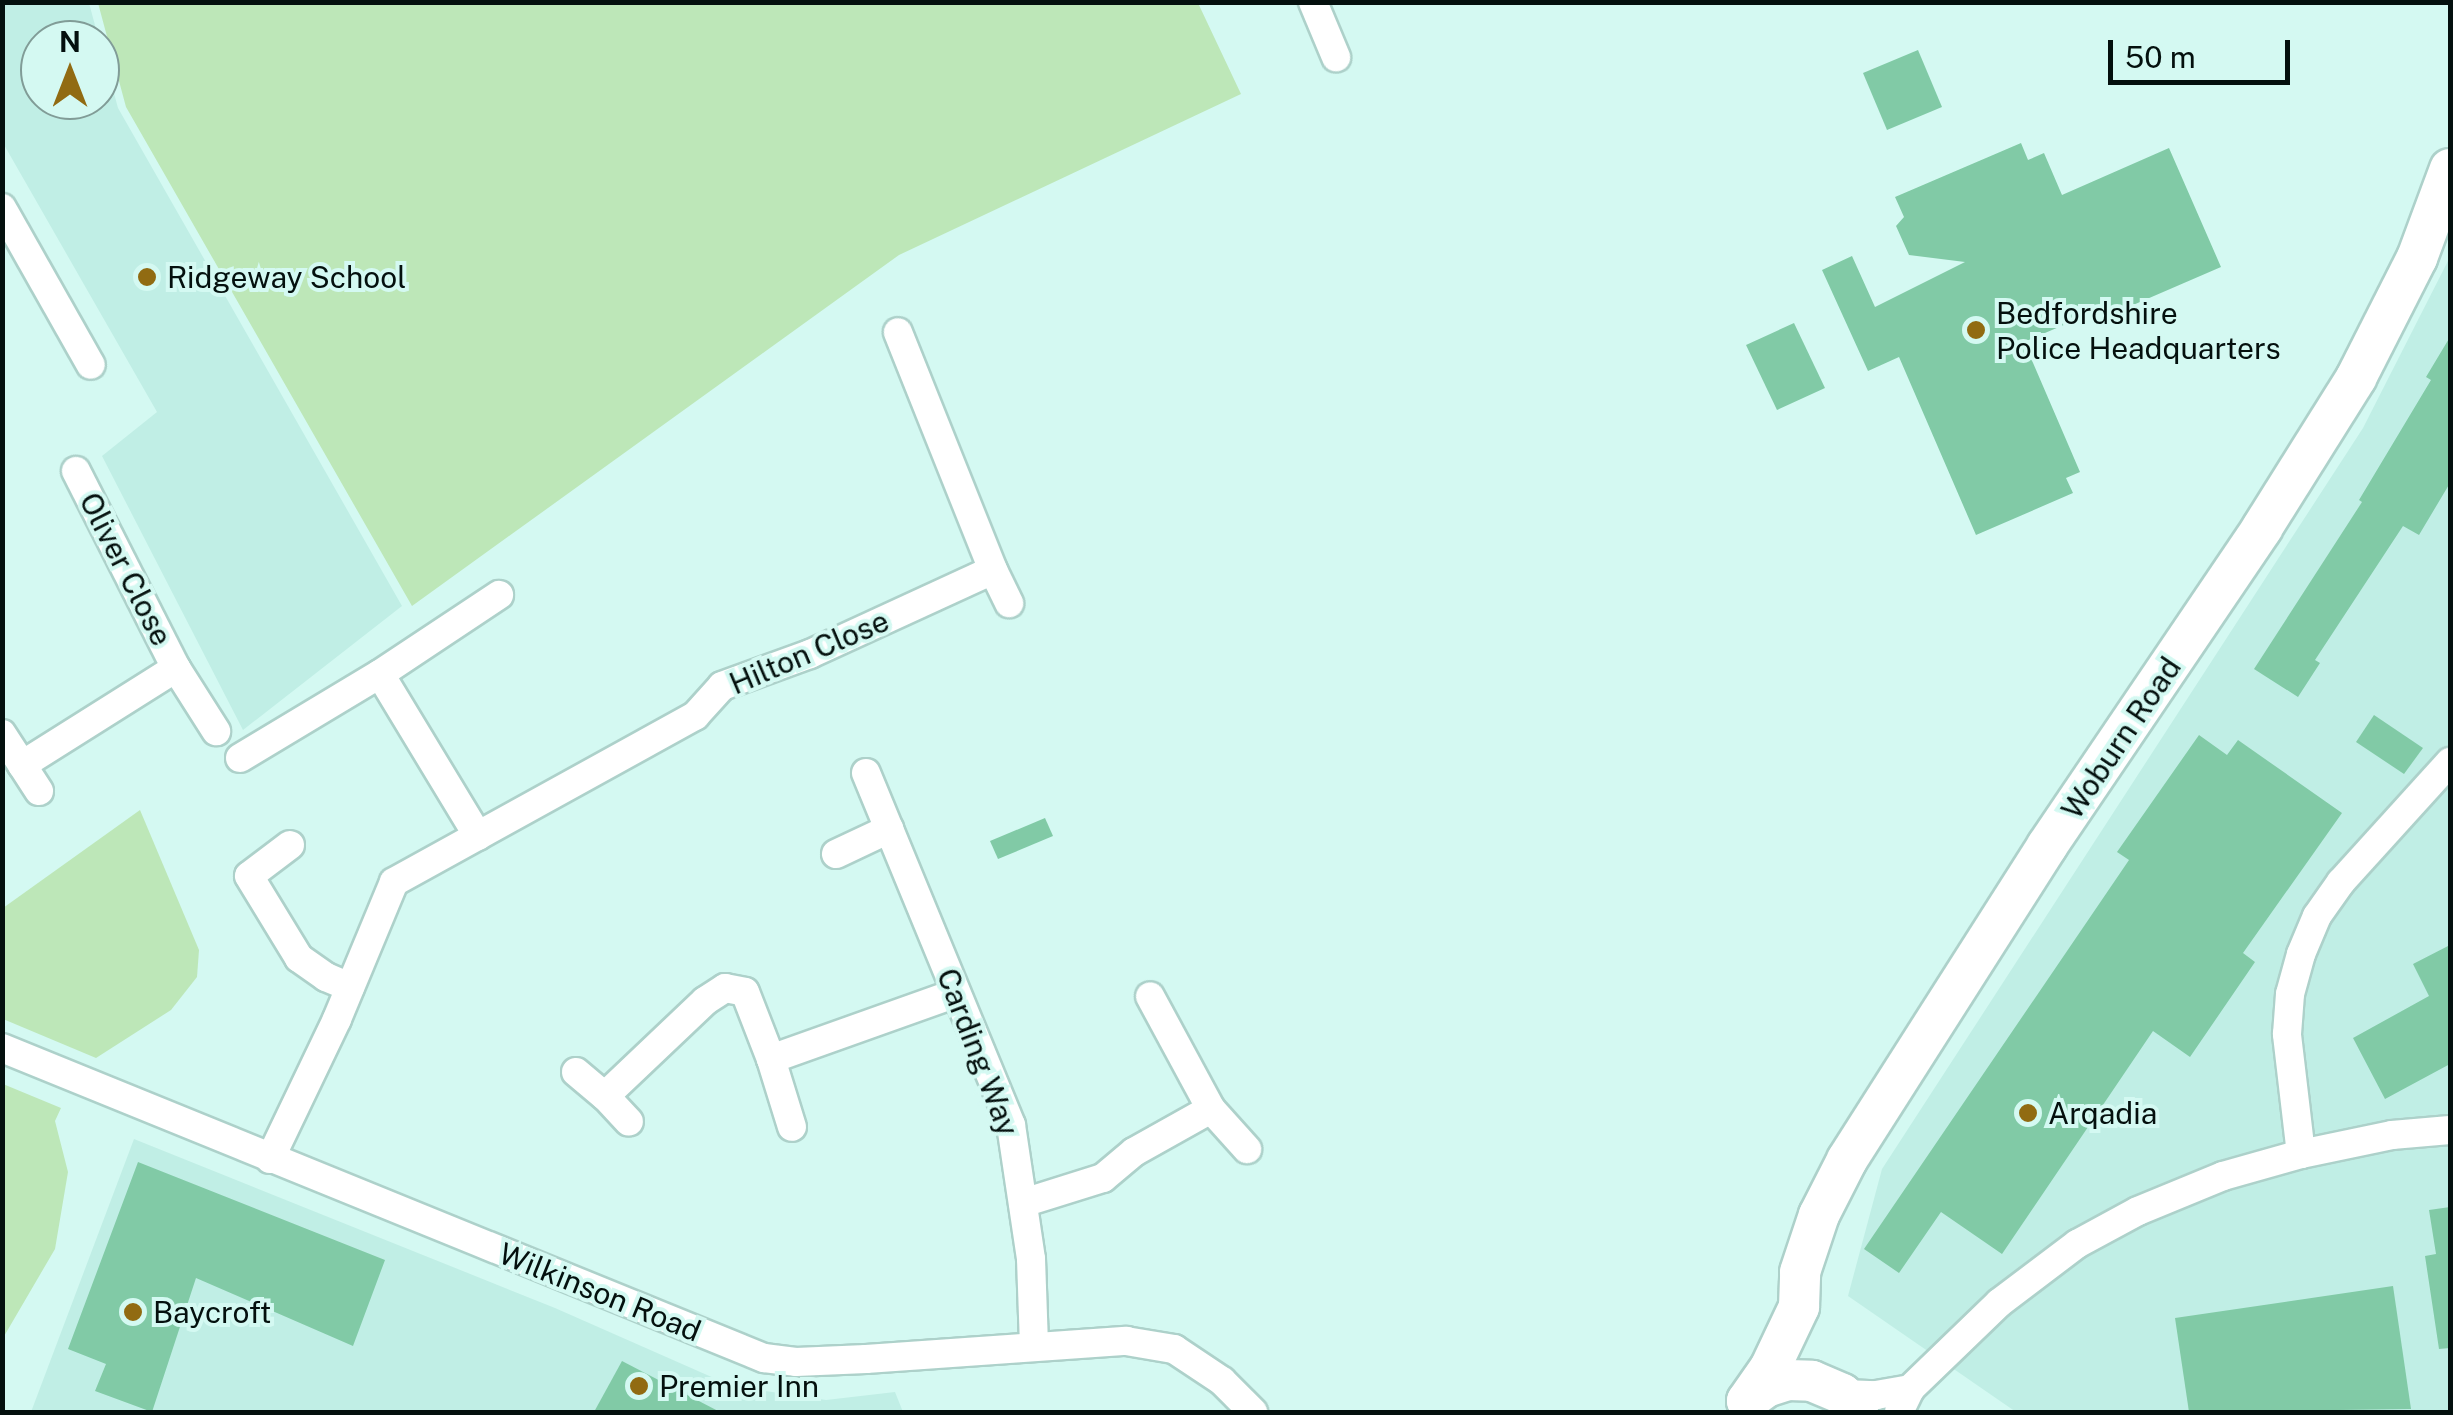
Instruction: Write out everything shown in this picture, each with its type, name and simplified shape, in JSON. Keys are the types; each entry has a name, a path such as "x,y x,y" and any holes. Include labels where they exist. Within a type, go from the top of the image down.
{"main road":[{"name":"Woburn Road","path":"1845,1399 1817,1360 1799,1307 1800,1272 1819,1214 1846,1160 2047,846 2262,528 2356,378 2416,258 2450,168"},
{"name":"Woburn Road","path":"1743,1407 1770,1368 1799,1307"},
{"path":"1743,1407 1766,1387 1788,1380 1812,1381 1845,1399"}],"street":[{"path":"1313,2 1336,57"},
{"path":"3,205 91,365"},
{"path":"898,332 992,570 1009,603"},
{"name":"Oliver Close","path":"76,471 176,668 216,730"},
{"name":"Hilton Close","path":"270,1159 394,882 695,716 722,686 810,654 992,570"},
{"path":"240,758 380,674 499,595"},
{"name":"Oliver Close","path":"22,765 176,668"},
{"path":"380,674 478,836"},
{"path":"3,736 39,792"},
{"path":"2301,1154 2287,1034 2290,994 2301,954 2317,916 2341,882 2450,762"},
{"name":"Carding Way","path":"866,773 1011,1125 1031,1259 1034,1344"},
{"path":"836,854 889,829"},
{"path":"290,846 249,876 299,958 326,978 350,987"},
{"path":"605,1096 705,1000 725,988 745,992 772,1059 792,1127"},
{"path":"772,1059 956,993"},
{"path":"1150,996 1211,1110 1247,1149"},
{"name":"Wilkinson Road","path":"2,1048 764,1358 796,1362 866,1359 1034,1344 1126,1341 1174,1349 1222,1381 1253,1412"},
{"path":"576,1072 629,1122"},
{"path":"1022,1203 1102,1178 1134,1152 1211,1110"},
{"path":"1845,1399 1876,1395 1904,1401 1998,1303 2077,1244 2138,1210 2223,1176 2301,1154 2392,1136 2450,1130"},
{"path":"1222,1381 1232,1412"}],"shaded area":[{"name":"Ridgeway School","path":"2,3 89,3 94,20 20,20 20,120 120,120 120,112 402,606 243,730 102,456 157,412 3,143"},
{"path":"2450,257 2450,1412 2016,1412 1848,1296 1882,1169 2363,428"},
{"path":"134,1139 555,1308 732,1386 826,1400 895,1392 903,1412 31,1412"}],"green space":[{"path":"98,3 1198,3 1241,94 899,255 412,606 126,107 120,85 120,20 103,20"},
{"path":"140,810 199,950 197,977 171,1010 96,1058 3,1019 3,908"},
{"path":"3,1084 61,1108 55,1121 68,1172 55,1249 3,1338"}],"building":[{"path":"1918,50 1942,107 1887,130 1863,73"},
{"name":"Bedfordshire Police Headquarters","path":"2021,143 2028,160 2044,153 2062,195 2169,148 2221,267 2103,318 2099,310 2024,342 2080,472 2066,478 2073,493 1976,535 1899,357 1868,371 1822,270 1852,256 1875,307 1965,262 1909,255 1896,226 1904,217 1895,197"},
{"path":"1794,323 1825,388 1777,410 1746,345"},
{"path":"2450,337 2450,483 2419,535 2403,526 2315,660 2320,663 2298,697 2254,669 2362,502 2359,500 2431,380 2426,377"},
{"path":"2374,715 2423,748 2404,774 2356,742"},
{"name":"Arqadia","path":"2199,735 2227,755 2238,740 2342,813 2243,953 2255,962 2190,1057 2153,1031 2002,1254 1941,1212 1899,1273 1864,1249 2129,860 2117,852"},
{"path":"1045,818 1053,836 998,859 990,841"},
{"path":"2450,945 2450,1064 2385,1099 2353,1038 2429,996 2413,964"},
{"name":"Baycroft","path":"138,1162 385,1260 353,1346 196,1278 152,1412 95,1391 106,1364 68,1349"},
{"path":"2450,1207 2450,1348 2439,1349 2425,1256 2436,1254 2429,1210"},
{"path":"2393,1286 2411,1409 2189,1412 2175,1318"},
{"name":"Premier Inn","path":"622,1361 720,1412 594,1412"}],"place":[{"name":"Ridgeway School","path":"147,277"},
{"name":"Bedfordshire Police Headquarters","path":"1976,330"},
{"name":"Arqadia","path":"2028,1113"},
{"name":"Baycroft","path":"133,1312"},
{"name":"Premier Inn","path":"639,1386"}]}
